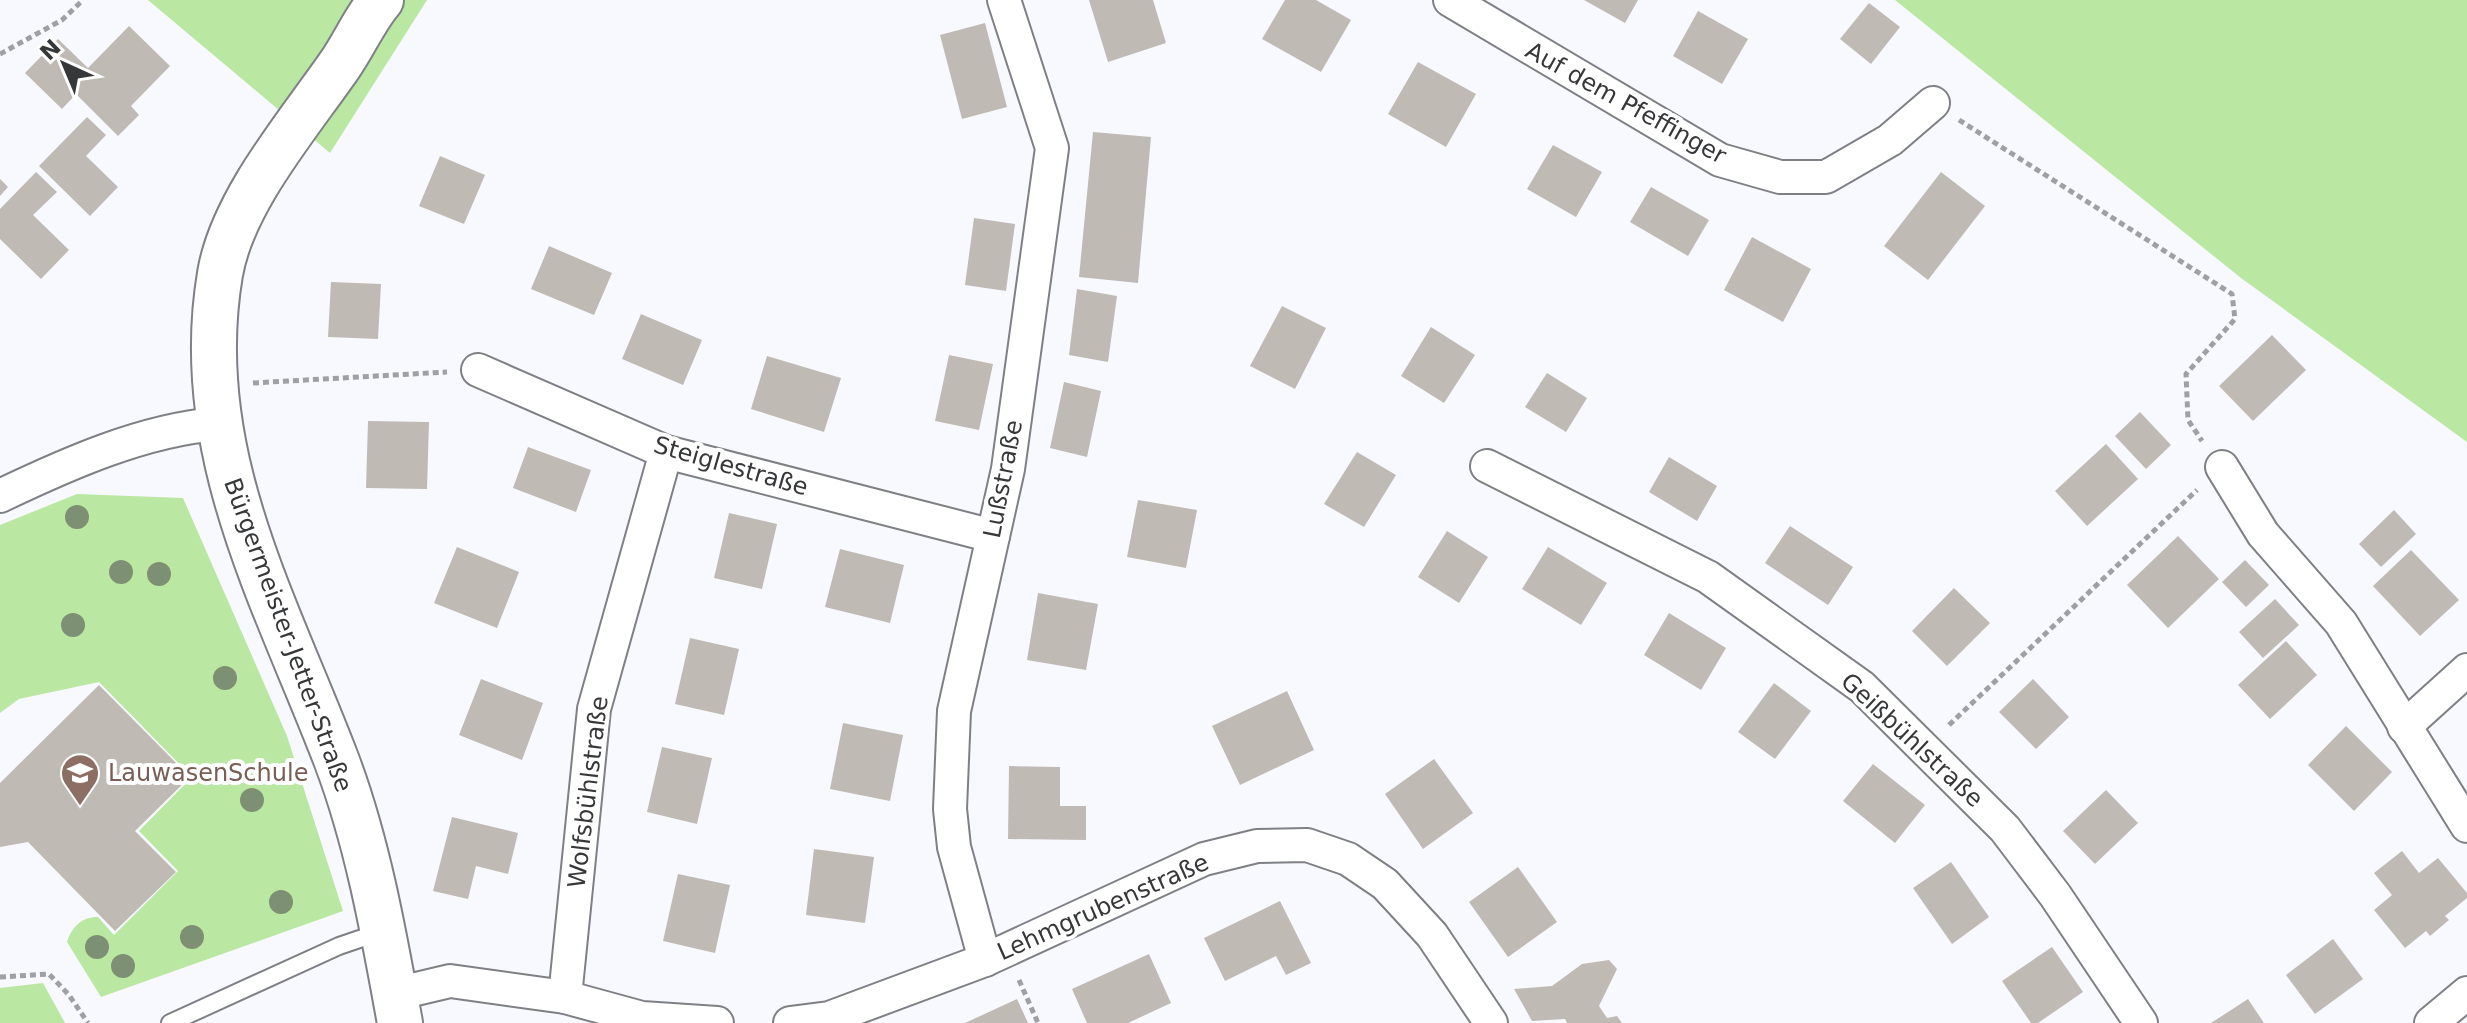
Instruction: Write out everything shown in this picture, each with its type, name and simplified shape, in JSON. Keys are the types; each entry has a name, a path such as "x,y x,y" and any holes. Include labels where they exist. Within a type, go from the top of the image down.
{"street":[{"name":"Bürgermeister-Jetter-Straße","path":"381,0 263,174 229,247 220,271 212,382 217,424 234,493 292,655 337,761 369,870 397,1008"},
{"name":"Lußstraße","path":"995,955 954,847 950,809 954,711 1008,469 1052,148 1004,0"},
{"name":"Auf dem Pfeffinger","path":"1450,0 1720,160 1780,177 1826,177 1890,140 1933,103"},
{"name":"Steiglestraße","path":"478,370 666,452 993,536"},
{"path":"0,496 59,468 184,427 217,424"},
{"name":"Wolfsbühlstraße","path":"565,997 594,709 666,452"},
{"name":"Geißbühlstraße","path":"1487,466 1708,577 1862,687 2005,829 2055,895 2141,1023"},
{"path":"2222,467 2263,534 2341,623 2467,826"},
{"path":"2404,727 2467,670"},
{"name":"Lehmgrubenstraße","path":"790,1023 829,1018 995,955 1204,859 1257,846 1307,845 1348,859 1385,884 1432,935 1491,1023"},
{"path":"397,1008 450,981 565,997 642,1021 717,1023"},
{"path":"2431,1023 2467,993"}],"lane":[{"path":"170,1023 339,946 382,932"}],"path":[{"path":"0,54 62,20 83,0"},
{"path":"1925,748 2222,467 2188,420 2186,374 2235,319 2232,294 1933,103"},
{"path":"250,384 478,370"},
{"path":"995,955 1038,1023"},
{"path":"0,977 49,974 69,995 88,1023"}],"green space":[{"path":"148,0 427,0 330,153"},
{"path":"1895,0 2467,0 2467,442 2241,278"},
{"path":"77,494 183,498 287,736 343,911 101,997 67,942 69,937 75,927 92,917 98,917 114,935 178,871 139,831 192,777 99,682 19,699 0,713 0,525"},
{"path":"43,983 65,1023 0,1023 0,988"}],"building":[{"path":"1089,0 1153,0 1166,43 1108,62"},
{"path":"1285,0 1316,0 1351,20 1321,72 1262,39"},
{"path":"1584,0 1638,0 1625,23"},
{"path":"1869,3 1900,27 1871,64 1840,39"},
{"path":"1698,11 1748,39 1722,84 1673,56"},
{"path":"985,23 1007,107 962,119 940,35"},
{"path":"129,26 170,66 131,106 139,115 118,136 76,94 62,109 25,73 58,39 88,68"},
{"path":"1418,62 1476,94 1446,147 1388,114"},
{"path":"87,117 106,135 86,156 118,187 90,216 39,166"},
{"path":"1093,132 1151,137 1138,283 1079,277"},
{"path":"1553,145 1602,172 1576,217 1527,189"},
{"path":"440,156 485,175 464,224 419,206"},
{"path":"36,172 57,192 33,215 69,250 41,279 0,239 0,209"},
{"path":"1941,172 1985,206 1928,280 1884,246"},
{"path":"0,179 8,187 0,196"},
{"path":"1651,187 1709,220 1688,256 1630,222"},
{"path":"974,218 1015,224 1006,291 965,285"},
{"path":"1752,237 1811,269 1783,322 1724,290"},
{"path":"549,246 612,273 594,315 531,289"},
{"path":"331,282 381,284 378,339 328,337"},
{"path":"1077,289 1117,296 1108,362 1069,355"},
{"path":"1282,306 1326,328 1295,389 1250,366"},
{"path":"641,314 702,340 683,385 622,359"},
{"path":"1431,327 1475,355 1444,403 1401,376"},
{"path":"2272,335 2306,370 2253,421 2219,386"},
{"path":"949,355 993,364 979,430 935,421"},
{"path":"767,356 841,378 824,432 751,409"},
{"path":"1547,373 1587,398 1566,432 1525,407"},
{"path":"1064,382 1101,391 1087,457 1050,448"},
{"path":"2140,412 2171,445 2146,469 2115,436"},
{"path":"368,421 429,422 427,489 366,488"},
{"path":"2106,444 2138,479 2087,526 2055,491"},
{"path":"528,447 591,470 576,512 513,488"},
{"path":"1357,452 1396,475 1364,527 1324,504"},
{"path":"1669,457 1717,486 1697,521 1649,492"},
{"path":"1138,500 1197,510 1186,568 1127,557"},
{"path":"2394,510 2416,534 2381,567 2359,544"},
{"path":"729,513 777,524 762,589 714,578"},
{"path":"1790,526 1853,567 1828,605 1765,563"},
{"path":"1447,531 1488,557 1459,603 1418,577"},
{"path":"2178,536 2219,579 2168,628 2127,585"},
{"path":"457,547 519,572 497,628 434,603"},
{"path":"1548,547 1607,583 1581,625 1522,589"},
{"path":"840,549 904,565 890,623 825,607"},
{"path":"2411,550 2459,600 2420,636 2373,586"},
{"path":"2245,560 2269,585 2246,607 2222,582"},
{"path":"1954,588 1990,623 1947,666 1912,631"},
{"path":"1038,593 1098,604 1086,670 1027,660"},
{"path":"2275,599 2299,625 2263,658 2239,632"},
{"path":"1669,613 1726,648 1701,690 1644,655"},
{"path":"690,638 739,649 724,715 675,704"},
{"path":"2286,641 2317,675 2270,719 2238,685"},
{"path":"481,679 543,703 522,760 459,735"},
{"path":"2033,679 2069,717 2036,749 1999,712"},
{"path":"1774,683 1811,711 1775,759 1738,732"},
{"name":"LauwasenSchule","path":"99,685 190,777 135,831 176,872 115,931 28,842 0,847 0,783"},
{"path":"1287,691 1314,750 1240,785 1212,726"},
{"path":"843,723 903,735 890,801 830,789"},
{"path":"2346,726 2392,772 2354,811 2308,765"},
{"path":"662,747 712,758 697,824 647,812"},
{"path":"1434,759 1473,813 1423,849 1385,794"},
{"path":"1873,764 1925,805 1895,843 1843,801"},
{"path":"1009,766 1060,767 1060,806 1086,806 1086,840 1008,839"},
{"path":"2106,790 2138,823 2095,864 2063,831"},
{"path":"452,817 518,833 508,874 476,866 468,899 433,891"},
{"path":"814,849 874,857 865,923 806,915"},
{"path":"2402,851 2419,873 2438,858 2467,893 2467,898 2445,916 2449,920 2430,936 2426,931 2405,948 2374,910 2392,895 2374,873"},
{"path":"1951,862 1989,917 1952,944 1913,888"},
{"path":"1518,867 1557,922 1508,957 1469,902"},
{"path":"678,874 730,885 715,953 663,941"},
{"path":"1280,901 1311,963 1286,975 1276,956 1225,981 1204,938"},
{"path":"2333,939 2363,979 2315,1014 2286,975"},
{"path":"2052,947 2083,992 2038,1023 2031,1023 2002,981"},
{"path":"1149,954 1171,1003 1128,1023 1087,1023 1072,989"},
{"path":"1609,960 1617,969 1599,1006 1607,1018 1617,1016 1622,1023 1567,1023 1565,1019 1532,1021 1514,989 1552,986 1582,964"},
{"path":"1017,999 1028,1023 965,1023"},
{"path":"2248,999 2264,1023 2211,1023"}],"place":[{"name":"LauwasenSchule","path":"80,807"}]}
